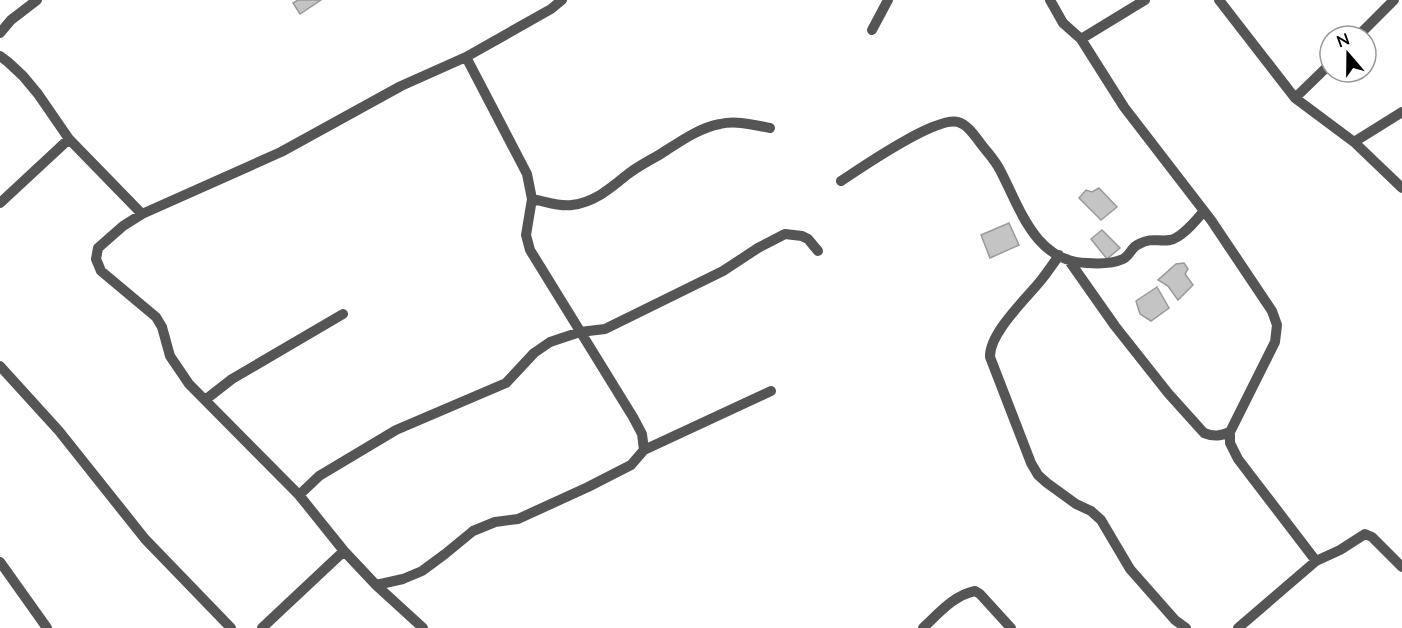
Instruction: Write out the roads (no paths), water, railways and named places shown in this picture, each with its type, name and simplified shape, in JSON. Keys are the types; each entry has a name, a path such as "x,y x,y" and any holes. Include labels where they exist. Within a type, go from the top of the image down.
{"street":[{"path":"0,33 11,20 37,0"},
{"path":"423,628 376,585 344,551 299,495 189,384 170,356 162,327 156,317 101,271 96,259 98,248 123,226 142,214 281,152 401,86 466,57 551,9 561,0"},
{"path":"872,30 888,0"},
{"path":"1050,0 1063,23 1081,39 1124,107 1204,211 1272,311 1277,325 1275,342 1230,432 1230,443 1239,459 1316,561"},
{"path":"1081,39 1145,0"},
{"path":"1219,0 1295,98 1354,142 1402,188"},
{"path":"1370,24 1394,0"},
{"path":"0,56 23,76 38,94 69,139 142,214"},
{"path":"466,57 527,174 532,199 526,235 530,250 642,434 644,450"},
{"path":"1295,98 1318,76"},
{"path":"1354,142 1402,112"},
{"path":"842,181 907,139 944,123 958,122 969,129 998,166 1030,229 1044,247 1070,262 1115,326 1168,393 1204,433 1220,436 1230,432"},
{"path":"532,199 560,205 572,205 591,199 608,191 630,172 686,138 715,125 740,123 770,128"},
{"path":"0,203 69,139"},
{"path":"1070,262 1099,264 1126,258 1141,242 1152,239 1170,240 1177,237 1204,211"},
{"path":"299,495 319,476 396,430 506,383 534,353 550,342 580,332 605,329 723,271 758,248 785,234 808,239 818,251"},
{"path":"1059,255 1002,328 989,350 990,357 1031,463 1038,475 1101,520 1130,569 1175,620 1186,628"},
{"path":"205,399 232,379 343,314"},
{"path":"0,366 58,431 145,539 231,628"},
{"path":"376,585 404,579 422,571 473,531 495,522 518,519 588,487 631,465 644,450 771,392"},
{"path":"1238,628 1316,561 1340,550 1365,534 1372,537 1402,567"},
{"path":"262,628 344,551"},
{"path":"0,562 47,628"},
{"path":"923,628 958,597 975,591 1011,628"}]}
